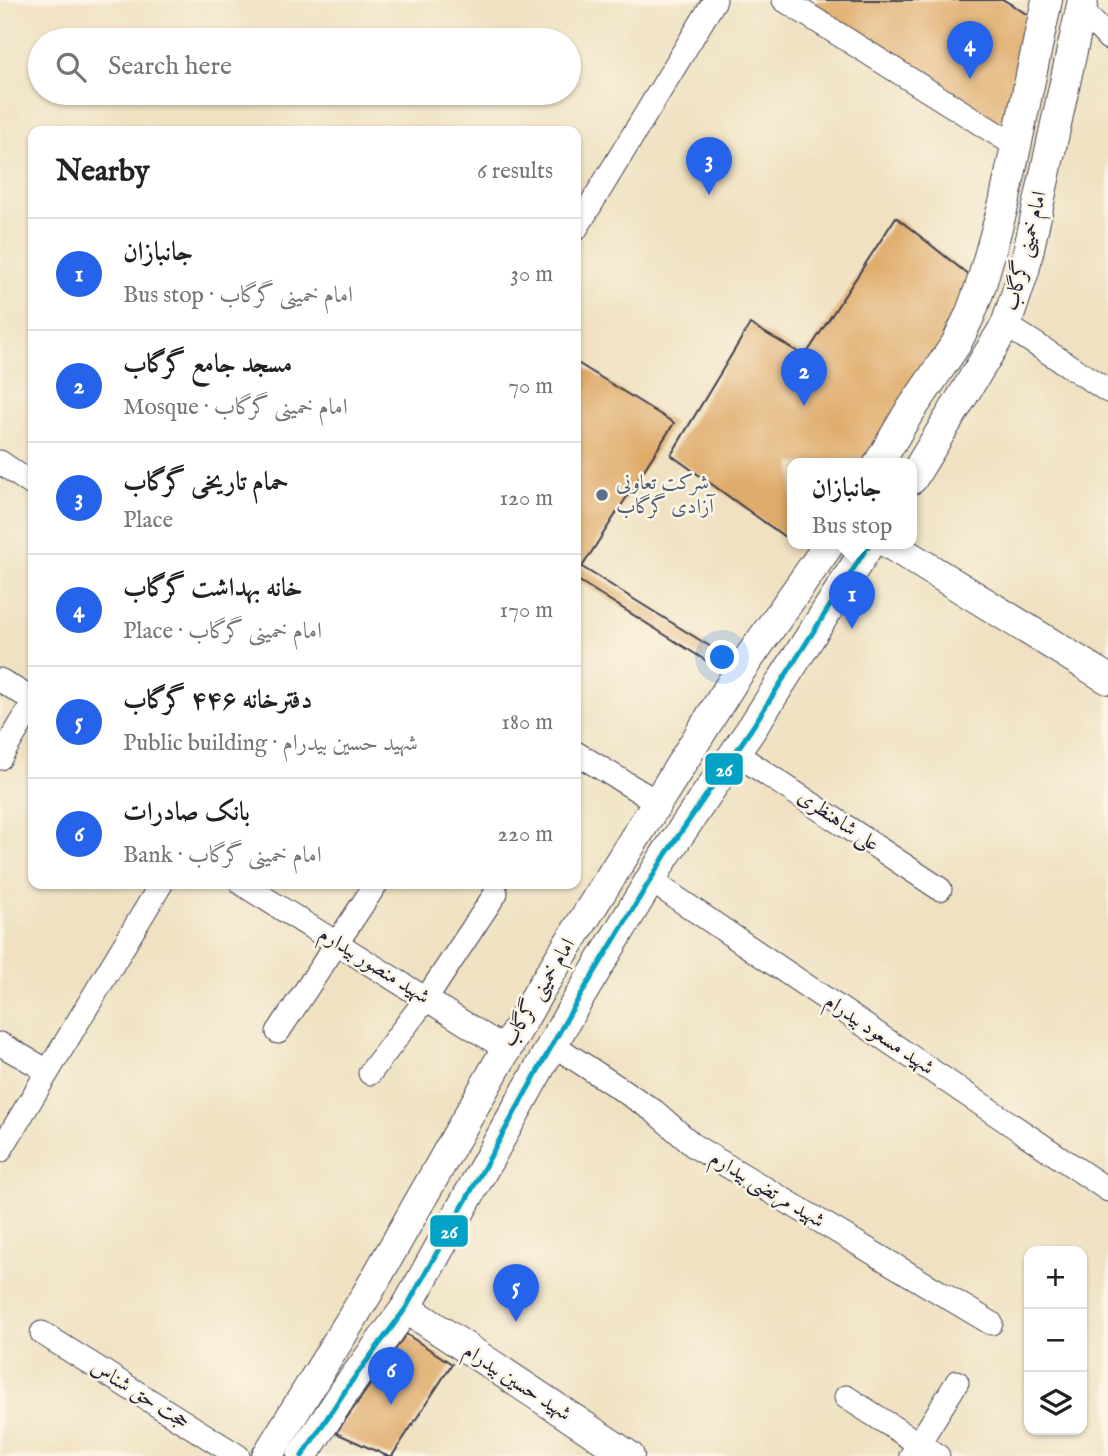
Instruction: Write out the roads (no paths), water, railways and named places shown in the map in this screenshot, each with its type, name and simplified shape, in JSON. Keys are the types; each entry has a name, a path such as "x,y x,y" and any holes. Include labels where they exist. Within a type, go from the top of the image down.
{"street":[{"path":"581,221 715,0"},
{"path":"785,0 1016,146"},
{"name":"امام خمینی گرگاب","path":"881,458 956,344 981,285 1004,203 1047,0"},
{"path":"1082,4 1108,38"},
{"name":"امام خمینی گرگاب","path":"917,471 1006,325 1024,271 1082,4"},
{"path":"1006,325 1108,391"},
{"path":"0,462 28,482"},
{"name":"امام خمینی گرگاب","path":"267,1456 368,1294 541,988 720,704 826,549"},
{"name":"امام خمینی گرگاب","path":"302,1456 399,1317 552,1044 650,880 736,753 866,549"},
{"path":"898,549 1108,679"},
{"path":"757,648 752,667 757,677 767,682 783,680"},
{"path":"0,680 28,699"},
{"path":"720,704 736,702 744,707 750,715 752,728"},
{"path":"0,758 28,710"},
{"name":"علی شاهنظری","path":"736,753 940,889"},
{"path":"581,756 657,802"},
{"name":"شهید مسعود بیدرام","path":"650,880 1108,1190"},
{"path":"0,1151 158,889"},
{"name":"شهيد منصور بیدارم","path":"251,889 506,1049"},
{"path":"278,1032 373,889"},
{"path":"370,1073 426,999 496,893"},
{"path":"0,1044 48,1071"},
{"name":"شهيد مرتضی بیدارم","path":"552,1044 654,1111 694,1146 991,1323"},
{"name":"شهید حسین بیدرام","path":"368,1294 367,1310 376,1324 386,1327 399,1317 629,1456"},
{"name":"حجت حق شناس","path":"41,1333 238,1456"},
{"path":"318,1376 334,1373 344,1376 349,1385"},
{"path":"846,1397 923,1452 957,1382"}],"place":[{"name":"خانه بهداشت گرگاب","path":"970,79"},
{"name":"حمام تاریخی گرگاب","path":"709,195"},
{"name":"مسجد جامع گرگاب","path":"804,406"},
{"name":"شرکت تعاونی آزادی گرگاب","path":"602,495"},
{"name":"جانبازان","path":"852,629"},
{"name":"دفترخانه ۴۴۶ گرگاب","path":"516,1322"},
{"name":"بانک صادرات","path":"391,1405"}]}
